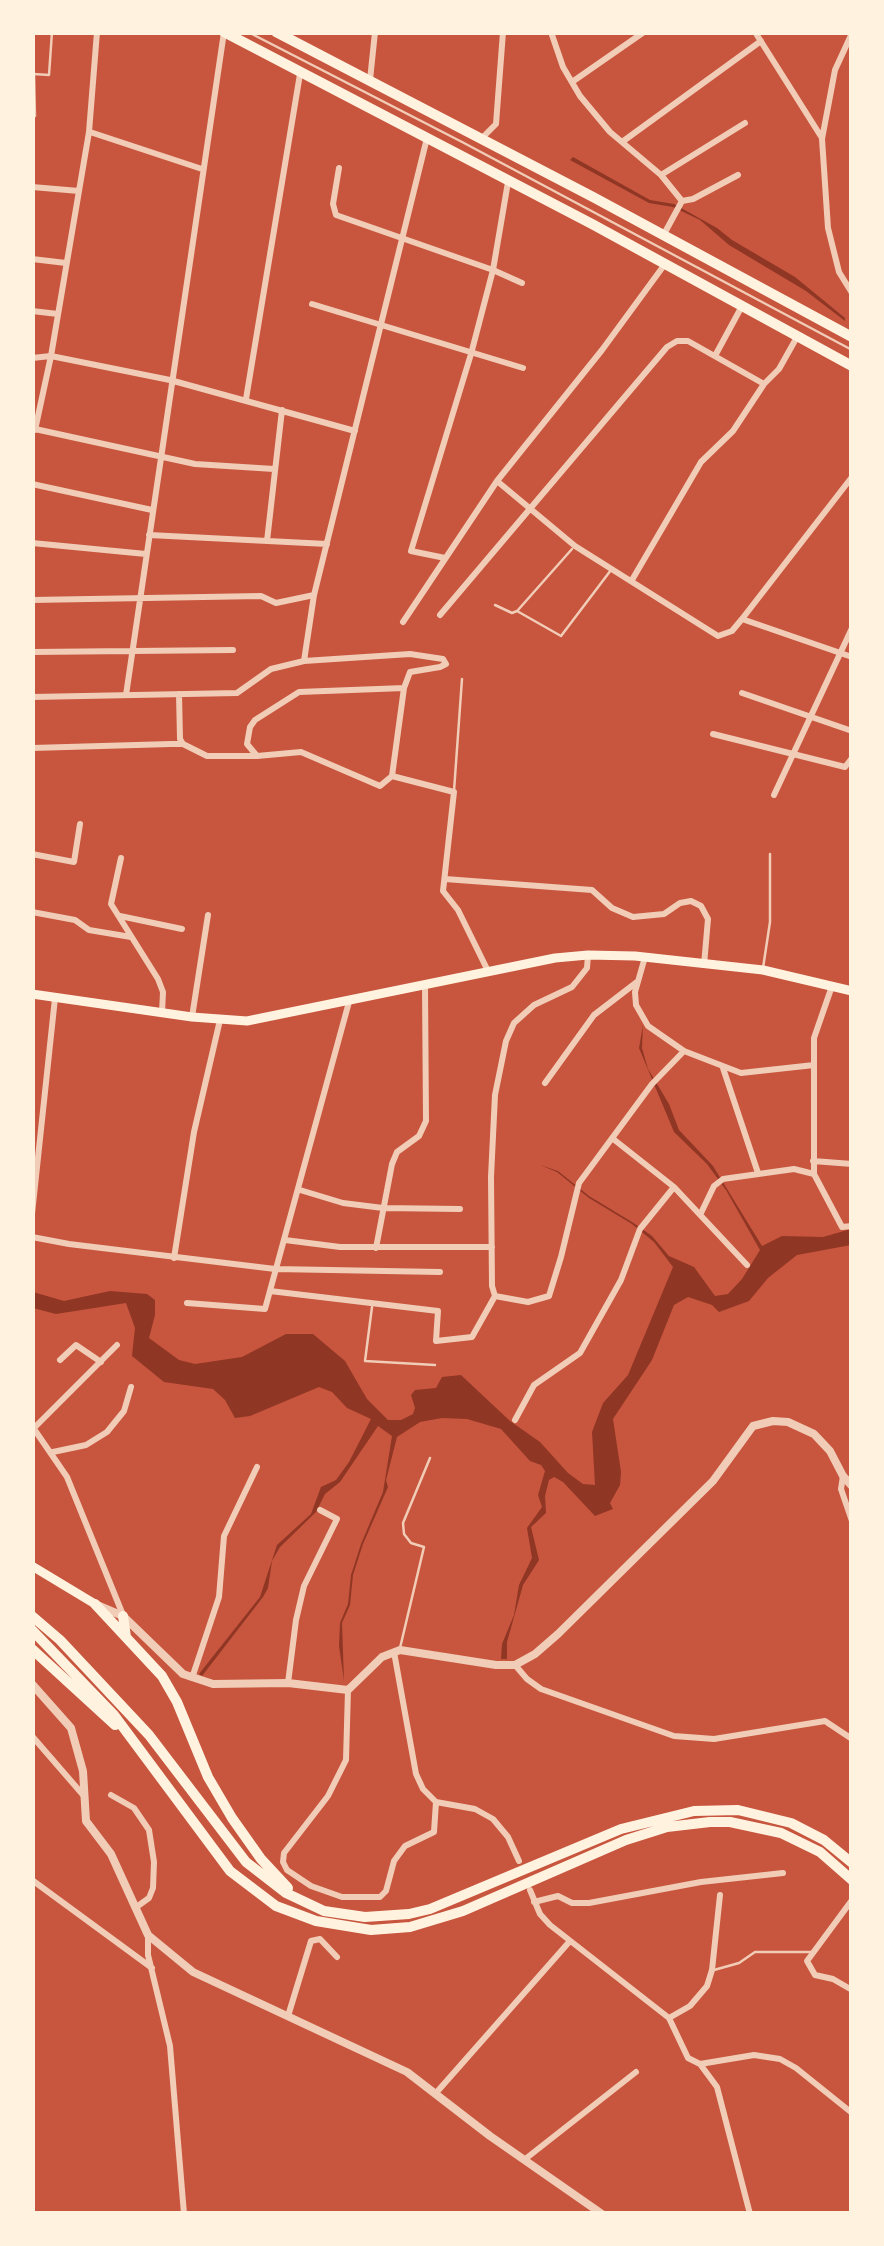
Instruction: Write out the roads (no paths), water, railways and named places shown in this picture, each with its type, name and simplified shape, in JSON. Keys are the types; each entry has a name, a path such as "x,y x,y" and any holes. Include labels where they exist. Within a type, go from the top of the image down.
{"main road":[{"path":"224,32 852,366"},
{"path":"276,32 852,337"},
{"path":"32,994 192,1017 247,1020 554,958 588,955 763,970 852,991"},
{"path":"32,1566 96,1604 162,1676 178,1702 208,1777 248,1843 284,1885 318,1909"},
{"path":"32,1616 60,1640 150,1736 217,1828 246,1862 274,1885 318,1909 365,1918 409,1914 510,1884"},
{"path":"123,1616 126,1638"},
{"path":"32,1630 114,1714 230,1871 266,1900 291,1913 357,1928 398,1928 462,1912 622,1829 673,1814 720,1809 792,1823 824,1840 852,1863"},
{"path":"32,1649 144,1754"},
{"path":"539,1871 667,1827 730,1822 781,1833 807,1845 852,1880"}],"street":[{"path":"97,32 89,132 51,356 34,429 195,464 274,469"},
{"path":"126,695 224,32"},
{"path":"370,81 375,32"},
{"path":"481,139 496,124 504,32"},
{"path":"550,32 572,82 610,132 661,176 681,203"},
{"path":"572,82 644,32"},
{"path":"755,32 822,139"},
{"path":"852,34 835,70 822,139 828,228 839,272 852,293"},
{"path":"622,142 760,40"},
{"path":"246,399 300,74"},
{"path":"661,176 745,122"},
{"path":"89,132 202,169"},
{"path":"304,661 314,595 427,138"},
{"path":"339,168 334,212 522,283"},
{"path":"663,236 681,203 738,175"},
{"path":"445,558 412,551 472,354 493,270 508,180"},
{"path":"32,187 79,192"},
{"path":"32,259 66,263"},
{"path":"403,622 497,481 666,264"},
{"path":"312,304 523,368"},
{"path":"716,354 742,306"},
{"path":"32,311 58,314"},
{"path":"632,580 701,462 733,430 764,384 780,370 797,337"},
{"path":"440,614 667,347 677,340 688,340 764,384"},
{"path":"32,358 51,356 170,380 355,431"},
{"path":"267,541 282,410"},
{"path":"497,481 575,546 718,636 732,632 852,477"},
{"path":"32,484 152,510"},
{"path":"149,535 326,544"},
{"path":"32,543 146,554"},
{"path":"32,600 261,596 276,604 314,595"},
{"path":"742,619 852,657"},
{"path":"774,795 852,628"},
{"path":"32,652 234,650"},
{"path":"32,697 236,693 270,669 304,661 410,654 444,659 446,664 410,672 404,688 392,776 387,783 374,785 302,752 208,756 183,744 32,748"},
{"path":"257,756 248,744 250,727 300,692 404,688"},
{"path":"742,693 852,731"},
{"path":"179,694 183,744"},
{"path":"714,734 844,767 852,758"},
{"path":"392,776 454,792 444,891 458,910 489,972"},
{"path":"32,854 74,862 80,824"},
{"path":"121,858 111,904 163,992 162,1012"},
{"path":"445,880 592,890 612,908 632,916 664,914 690,901 701,906 708,918 704,965"},
{"path":"32,912 75,920 89,930 132,937"},
{"path":"192,1017 208,915"},
{"path":"118,916 182,929"},
{"path":"270,1292 438,1311 436,1341 472,1337 495,1296 491,1177 495,1095 506,1041 514,1023 534,1005 572,987 587,968 588,955"},
{"path":"645,958 636,1005 648,1026 684,1051 741,1074 814,1065"},
{"path":"545,1084 594,1015 638,981"},
{"path":"376,1248 397,1152 420,1136 426,1121 424,986"},
{"path":"832,986 814,1038 813,1161 814,1174 847,1227"},
{"path":"32,1214 55,996"},
{"path":"187,1303 265,1310 349,1002"},
{"path":"174,1258 194,1132 220,1020"},
{"path":"495,1296 528,1302 548,1296 575,1190 652,1084 684,1051"},
{"path":"724,1068 758,1173"},
{"path":"612,1138 674,1187 748,1264"},
{"path":"813,1161 852,1164"},
{"path":"701,1214 721,1180 794,1168 814,1174"},
{"path":"514,1420 534,1385 580,1353 621,1280 640,1229 674,1187"},
{"path":"300,1190 343,1203 383,1208 460,1209"},
{"path":"32,1237 275,1268 440,1272"},
{"path":"285,1240 376,1248 492,1247"},
{"path":"60,1360 76,1344 101,1362"},
{"path":"117,1345 33,1427 67,1477 123,1616"},
{"path":"53,1452 86,1444 106,1432 124,1410 131,1387"},
{"path":"436,1802 434,1832 405,1846 394,1861 386,1891 380,1898 342,1898 311,1886 287,1870 282,1858 338,1781 346,1760 348,1690 382,1657 397,1651 496,1665 516,1664 535,1654 713,1481 753,1426 779,1421 801,1427 824,1443 852,1486"},
{"path":"192,1680 218,1597 224,1536 258,1467"},
{"path":"843,1476 842,1496 852,1521"},
{"path":"288,1684 304,1586 337,1519 320,1510"},
{"path":"96,1604 123,1616 192,1680 348,1690"},
{"path":"397,1651 416,1774 423,1789 436,1802 475,1809 493,1819 508,1837 518,1861"},
{"path":"516,1664 526,1678 542,1689 674,1736 714,1739 826,1721 852,1739"},
{"path":"32,1684 71,1728 78,1747 90,1830 111,1854 148,1936 193,1972 407,2072 602,2214"},
{"path":"32,1736 85,1797"},
{"path":"110,1795 134,1808 149,1830 153,1888 149,1898 134,1908"},
{"path":"534,1902 558,1896 572,1904 588,1903 702,1882 783,1873"},
{"path":"32,1880 152,1968"},
{"path":"530,1890 550,1925 669,2018 688,2058 700,2064 717,2087 750,2214"},
{"path":"669,2018 701,1995 712,1970 720,1895"},
{"path":"850,1901 807,1961 815,1975 833,1979 852,1990"},
{"path":"148,1936 170,2046 184,2214"},
{"path":"288,2016 311,1941 320,1939 337,1957"},
{"path":"436,2093 570,1941"},
{"path":"130,1950 147,1946"},
{"path":"700,2064 754,2055 780,2060 796,2068 852,2113"},
{"path":"524,2160 636,2072"}],"lane":[{"path":"35,116 34,74 48,74 52,32"},
{"path":"248,32 852,350"},
{"path":"494,605 516,611 575,546"},
{"path":"516,611 561,636 612,568"},
{"path":"454,792 462,679"},
{"path":"763,970 770,922 770,854"},
{"path":"372,1304 365,1360 435,1365"},
{"path":"397,1651 424,1547 412,1543 404,1534 404,1523 430,1458"},
{"path":"712,1970 739,1963 755,1952 810,1952"}]}
